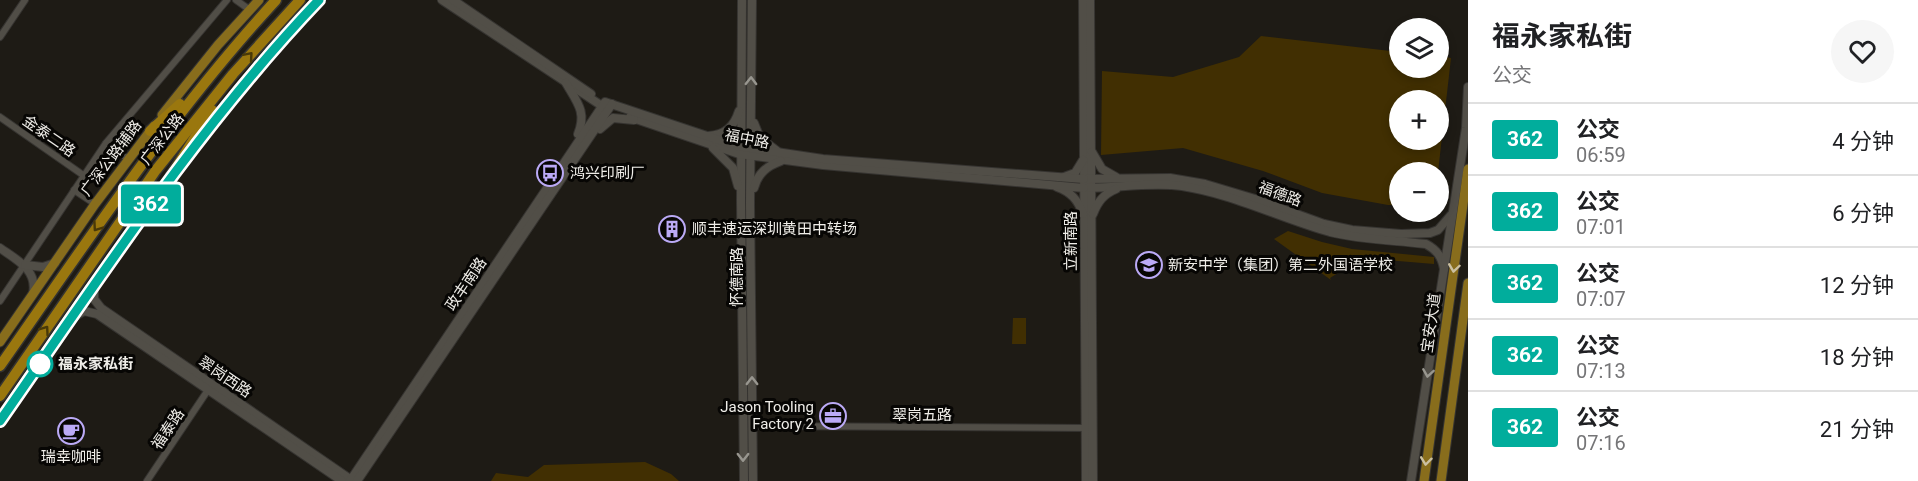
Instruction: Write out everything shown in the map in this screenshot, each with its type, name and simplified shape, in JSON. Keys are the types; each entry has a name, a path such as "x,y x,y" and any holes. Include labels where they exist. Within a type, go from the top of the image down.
{"highway":[{"name":"广深公路","path":"0,366 148,154 201,86 276,0"},
{"name":"广深公路","path":"0,396 156,170 233,74 300,0"},
{"path":"171,176 233,74"},
{"path":"150,131 201,86"}],"main road":[{"name":"广深公路辅路","path":"0,342 128,159 218,45 259,0"},
{"path":"0,421 171,176 210,126 318,0"},
{"name":"怀德南路","path":"742,0 742,98 750,203 753,481"},
{"name":"怀德南路","path":"744,481 741,200 751,107 752,0"},
{"path":"566,83 582,116 582,125 567,158"},
{"path":"1411,481 1466,128 1468,87"},
{"path":"741,200 733,168 707,140 730,128 737,119 742,98"},
{"name":"福中路","path":"607,105 641,121 746,151 782,156 1062,178 1087,184"},
{"name":"福中路","path":"607,105 707,140"},
{"name":"政丰南路","path":"351,481 567,158 607,105"},
{"name":"政丰南路","path":"351,481 558,184 607,105"},
{"path":"750,203 759,175 782,156 760,138 755,129 751,107"},
{"path":"558,184 568,176 597,132 608,121 613,118 641,121"},
{"name":"福中路","path":"782,156 823,165 1047,185 1087,184"},
{"name":"宝安大道","path":"1424,481 1468,169"},
{"name":"宝安大道","path":"1441,481 1468,283"},
{"name":"翠岗西路","path":"94,287 94,299 112,320 208,390 351,481"},
{"name":"翠岗西路","path":"73,317 78,313 91,311 112,320 351,481"}],"street":[{"path":"0,37 25,0"},
{"path":"0,301 106,143 227,0"},
{"path":"236,0 250,10"},
{"name":"福中路","path":"442,0 566,83 607,105"},
{"name":"福中路","path":"453,0 607,105"},
{"name":"立新南路","path":"1083,0 1084,156 1088,226 1089,428 1086,481"},
{"name":"立新南路","path":"1087,184 1091,145 1090,0"},
{"name":"金泰二路","path":"0,117 83,175"},
{"path":"106,143 128,159"},
{"path":"1091,145 1093,156 1102,169 1125,183"},
{"path":"1062,178 1079,169 1084,156"},
{"name":"福德路","path":"1087,184 1183,179 1205,184 1340,228 1412,238 1434,249 1440,256 1444,271"},
{"path":"1088,226 1097,203 1105,195 1125,183"},
{"path":"1047,185 1059,187 1070,193 1078,202 1088,226"},
{"path":"74,190 95,204"},
{"name":"福德路","path":"1412,238 1438,231 1451,217 1454,208"},
{"path":"0,248 25,265 34,281 33,296"},
{"path":"25,265 43,267 55,263"},
{"name":"福泰路","path":"147,481 208,390"},
{"name":"翠岗五路","path":"752,426 1089,428"},
{"name":"立新南路","path":"1089,428 1093,481"}],"shaded area":[{"path":"1261,36 1389,51 1389,78 1449,78 1447,90 1389,90 1389,150 1441,150 1439,162 1389,162 1388,205 1322,193 1263,171 1183,148 1101,155 1102,71 1173,77 1239,57"},
{"path":"1288,231 1352,249 1434,257 1434,264 1362,258 1330,278 1331,280 1274,239"},
{"path":"1013,318 1026,318 1026,344 1012,344"},
{"path":"645,462 671,474 679,481 491,481 496,473 528,477 544,465"}],"bus line":[{"name":"362","path":"0,421 171,176 272,51 319,0"}],"place":[{"name":"鸿兴印刷厂","path":"550,173"},
{"name":"顺丰速运深圳黄田中转场","path":"672,229"},
{"name":"新安中学（集团）第二外国语学校","path":"1149,265"},
{"name":"福永家私街","path":"40,364"},
{"name":"Jason Tooling Factory 2","path":"833,416"},
{"name":"瑞幸咖啡","path":"71,431"}]}
